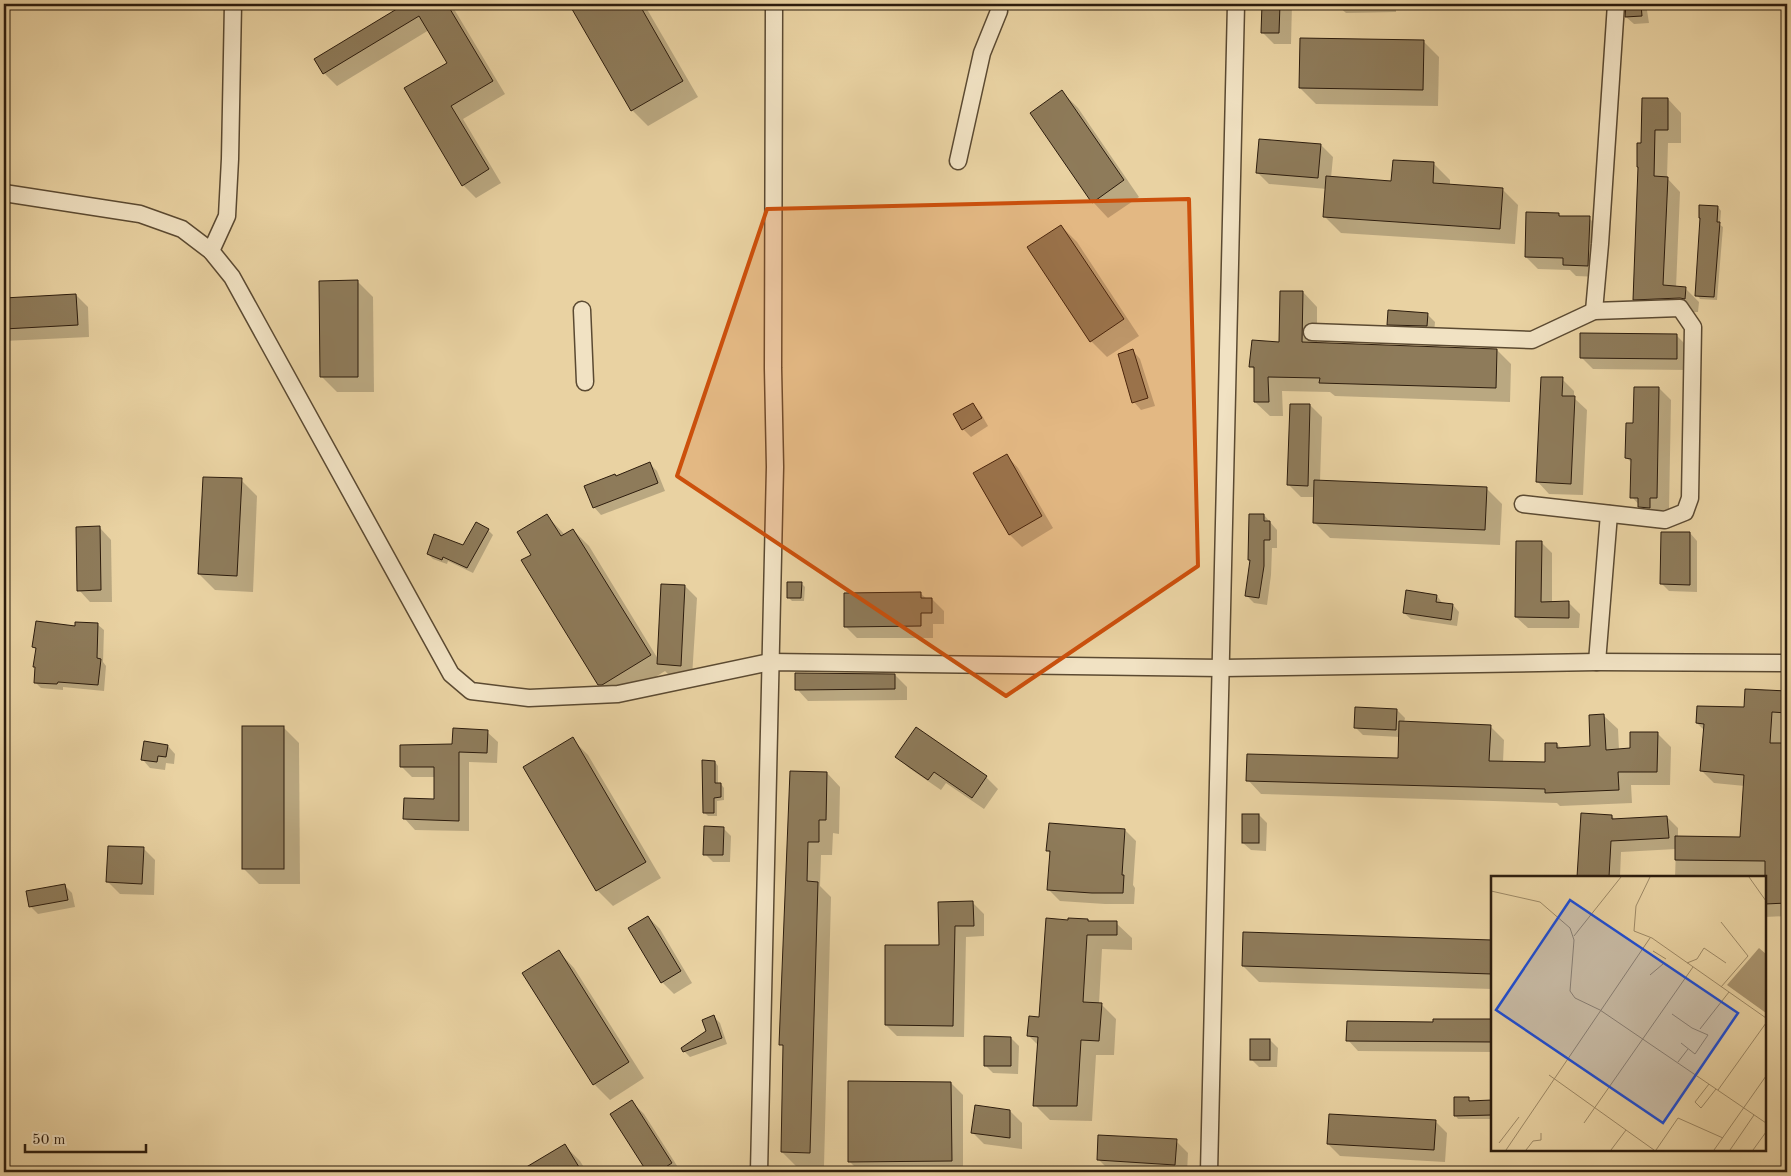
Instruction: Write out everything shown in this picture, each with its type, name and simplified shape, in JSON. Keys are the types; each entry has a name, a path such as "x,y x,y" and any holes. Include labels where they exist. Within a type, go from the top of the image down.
{"street":[{"path":"211,251 227,216 230,159 232,4"},
{"path":"759,1172 775,467 773,368 774,4"},
{"path":"1209,1172 1236,4"},
{"path":"1594,311 1616,4"},
{"path":"958,161 982,53 999,11"},
{"path":"4,193 140,214 182,229 211,251 232,278 451,674 471,691 529,698 618,694 770,662 1222,668 1597,662 1787,663"},
{"path":"1312,332 1532,340 1594,311 1680,308 1694,327 1690,498 1685,512 1665,520 1523,504"},
{"path":"582,310 585,382"},
{"path":"1597,662 1609,514"}],"highlighted area":[{"path":"1189,199 1198,566 1006,696 677,476 767,209"}],"building":[{"path":"405,4 447,4 493,81 451,106 489,169 462,186 404,88 447,63 419,16 323,74 314,59"},
{"path":"569,4 639,4 683,81 631,111"},
{"path":"1262,4 1280,4 1279,33 1261,33"},
{"path":"1626,4 1641,4 1642,16 1625,17"},
{"path":"1300,38 1424,40 1423,90 1299,88"},
{"path":"1062,90 1124,180 1092,203 1030,113"},
{"path":"1642,98 1668,98 1668,130 1655,130 1654,176 1668,177 1663,285 1686,287 1685,299 1633,300 1638,167 1637,143 1641,143"},
{"path":"1259,139 1321,144 1318,178 1256,173"},
{"path":"1393,160 1434,162 1433,183 1503,188 1500,229 1323,217 1326,176 1391,181"},
{"path":"1699,205 1718,206 1717,222 1720,222 1714,297 1695,296 1700,218"},
{"path":"1526,212 1559,213 1559,216 1590,216 1588,266 1563,265 1563,258 1525,257"},
{"path":"1061,225 1124,319 1090,342 1027,247"},
{"path":"358,280 358,377 320,377 319,281"},
{"path":"1280,291 1303,291 1302,342 1497,349 1496,388 1319,383 1320,378 1268,377 1269,402 1254,402 1254,367 1249,367 1252,340 1279,342"},
{"path":"76,294 78,325 4,329 4,298"},
{"path":"1388,310 1428,313 1427,326 1387,325"},
{"path":"1580,333 1677,334 1677,359 1580,358"},
{"path":"1133,349 1148,398 1132,403 1118,354"},
{"path":"1541,377 1563,377 1562,396 1575,396 1571,484 1536,482"},
{"path":"1634,387 1659,387 1657,498 1650,498 1650,508 1638,507 1638,498 1630,498 1631,459 1625,458 1626,423 1633,423"},
{"path":"973,403 982,418 962,430 953,414"},
{"path":"1290,404 1310,404 1308,486 1287,485"},
{"path":"1007,454 1042,516 1009,535 973,473"},
{"path":"650,462 658,483 593,508 584,486 615,474 616,476"},
{"path":"203,477 242,478 237,576 198,574"},
{"path":"1314,480 1487,487 1485,530 1313,523"},
{"path":"547,514 561,536 573,529 651,655 602,685 598,685 521,560 531,555 517,532"},
{"path":"1249,514 1264,514 1264,521 1270,521 1270,540 1264,540 1264,566 1259,598 1245,596 1250,560 1248,560"},
{"path":"476,522 489,529 467,568 443,557 442,560 427,554 434,534 463,545"},
{"path":"100,526 101,590 77,591 76,527"},
{"path":"1661,532 1690,532 1690,585 1660,584"},
{"path":"1516,541 1542,541 1541,602 1569,601 1569,618 1515,617"},
{"path":"787,582 802,582 801,598 787,598"},
{"path":"661,584 685,585 681,666 657,664"},
{"path":"1406,590 1437,595 1436,602 1453,604 1451,620 1403,613"},
{"path":"921,592 921,598 932,598 932,613 921,613 921,626 844,627 844,593"},
{"path":"36,621 75,626 75,622 98,623 97,658 101,659 98,685 58,682 57,684 34,683 35,667 33,667 36,648 32,647"},
{"path":"795,673 895,674 895,689 795,690"},
{"path":"1745,689 1787,691 1787,713 1772,712 1770,743 1787,743 1787,903 1766,904 1765,861 1675,860 1675,836 1740,837 1744,775 1700,771 1704,724 1696,723 1697,706 1744,707"},
{"path":"1355,707 1397,709 1396,730 1354,728"},
{"path":"1604,714 1606,750 1630,748 1630,732 1658,732 1657,772 1618,772 1619,790 1545,793 1545,789 1246,781 1247,754 1398,758 1399,721 1491,725 1489,761 1545,762 1545,743 1557,743 1557,748 1590,746 1589,715"},
{"path":"242,726 284,726 284,869 242,869"},
{"path":"916,727 987,776 972,798 934,772 928,780 895,757"},
{"path":"453,728 488,730 487,753 459,752 459,821 403,819 404,798 434,799 434,767 400,767 400,745 452,744"},
{"path":"573,737 646,862 596,891 523,767"},
{"path":"144,741 168,745 166,757 158,756 157,762 141,760"},
{"path":"702,760 715,761 715,783 721,783 721,797 714,798 714,813 703,813"},
{"path":"790,771 827,772 826,820 819,820 819,842 808,842 807,881 818,882 810,1153 781,1152 783,1045 779,1045"},
{"path":"1581,813 1612,815 1612,819 1667,816 1669,838 1611,841 1609,876 1577,876"},
{"path":"1242,814 1259,814 1259,843 1242,843"},
{"path":"1049,823 1125,829 1122,875 1124,875 1123,893 1047,890 1050,851 1046,851"},
{"path":"704,826 724,827 723,855 703,855"},
{"path":"108,846 144,847 142,884 106,882"},
{"path":"65,884 68,900 29,907 26,891"},
{"path":"973,901 974,926 955,926 953,1026 885,1025 885,945 939,945 938,902"},
{"path":"648,916 681,971 661,983 628,928"},
{"path":"1046,918 1117,921 1117,935 1087,935 1083,1002 1102,1003 1099,1041 1081,1040 1077,1106 1033,1106 1038,1037 1027,1036 1029,1016 1039,1017"},
{"path":"1243,932 1491,940 1491,974 1242,966"},
{"path":"559,950 629,1062 593,1085 522,973"},
{"path":"714,1015 722,1038 683,1052 681,1048 706,1031 702,1020"},
{"path":"1433,1019 1491,1019 1491,1042 1346,1041 1347,1021 1433,1022"},
{"path":"984,1036 1011,1037 1011,1066 984,1066"},
{"path":"1250,1039 1270,1039 1270,1060 1250,1060"},
{"path":"848,1081 951,1082 952,1161 848,1162"},
{"path":"1454,1097 1469,1097 1469,1101 1491,1100 1491,1115 1454,1116"},
{"path":"632,1100 672,1163 658,1172 647,1172 610,1114"},
{"path":"975,1105 1010,1110 1010,1138 971,1133"},
{"path":"1329,1114 1436,1120 1434,1150 1327,1144"},
{"path":"1098,1135 1177,1139 1175,1165 1097,1160"},
{"path":"565,1144 582,1172 518,1172"}]}
